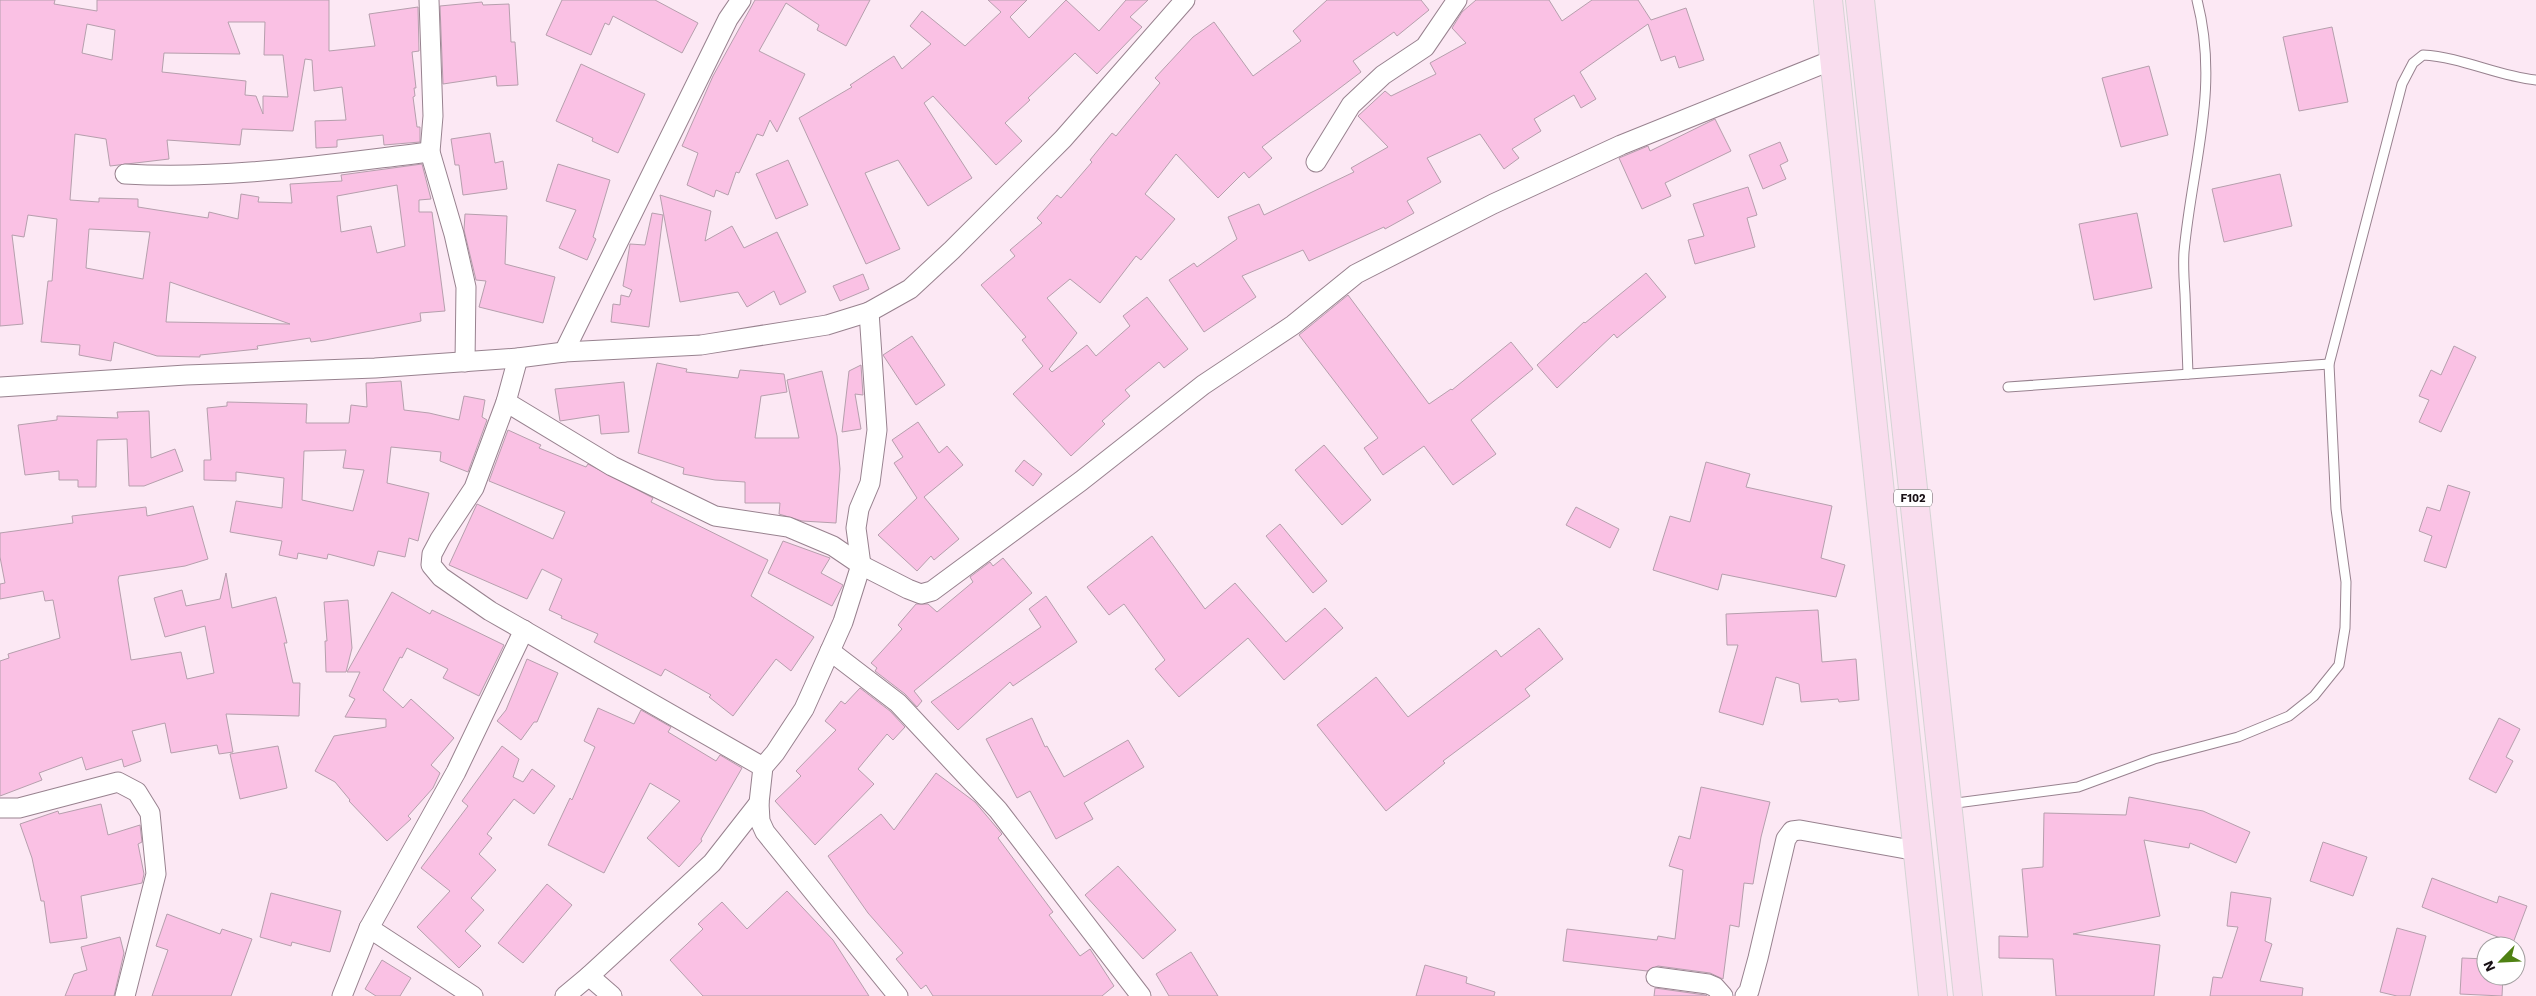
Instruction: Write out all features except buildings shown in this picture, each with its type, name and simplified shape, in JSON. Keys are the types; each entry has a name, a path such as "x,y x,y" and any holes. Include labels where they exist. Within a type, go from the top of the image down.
{"main road":[{"name":"F102","path":"1828,0 1836,59 1933,996"},
{"name":"F102","path":"1860,0 1968,996"}],"street":[{"path":"429,0 433,116 430,152 454,234 466,287 465,362"},
{"path":"564,352 728,19 741,0"},
{"path":"0,387 186,374 374,368 518,358 564,352 701,345 827,325 869,312 910,289 952,250 1063,139 1185,0"},
{"path":"1316,162 1351,105 1383,75 1425,47 1458,0"},
{"path":"506,402 612,466 715,516 788,527 833,546 861,565 921,594 932,591 1081,481 1203,385 1293,325 1356,274 1493,204 1621,145 1836,59"},
{"path":"125,174 171,177 239,174 430,152"},
{"path":"869,312 877,430 870,482 859,509 856,528 861,565 843,622 804,708 775,753 763,767 759,802 760,821 765,832 898,996"},
{"path":"518,358 506,402 474,488 440,539 432,554 431,565 441,577 490,612 763,767"},
{"path":"342,996 369,928 456,772 524,630"},
{"path":"830,651 898,703 992,804 1141,996"},
{"path":"0,808 18,808 118,782 137,792 150,813 156,874 124,996"},
{"path":"564,996 589,976 712,863 759,802"},
{"path":"1745,996 1749,991 1758,958 1786,839 1792,831 1800,830 1917,851"},
{"path":"369,928 473,996"},
{"path":"589,976 612,996"},
{"path":"1656,977 1708,984 1715,987 1723,996"}],"lane":[{"path":"2188,374 2183,255 2190,197 2204,126 2207,68 2205,30 2197,0"},
{"path":"1946,805 2078,787 2154,759 2238,737 2289,716 2314,696 2339,665 2346,628 2346,582 2336,509 2329,364 2402,84 2413,63 2423,55 2445,56 2521,78 2536,80"},
{"path":"2008,387 2329,364"}]}
